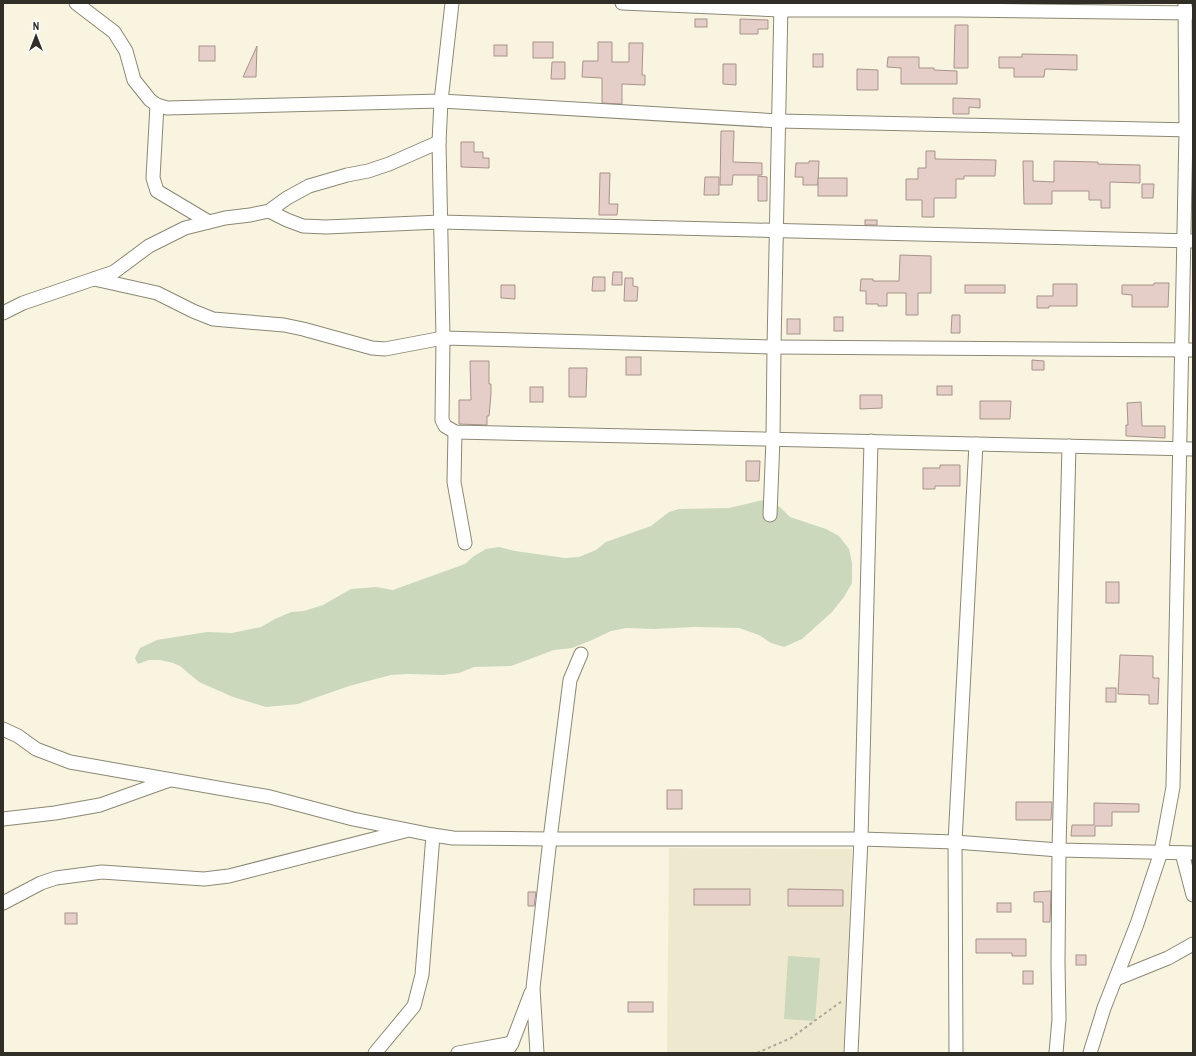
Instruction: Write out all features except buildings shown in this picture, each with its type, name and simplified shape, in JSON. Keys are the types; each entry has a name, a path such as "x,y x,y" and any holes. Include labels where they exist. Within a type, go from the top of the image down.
{"street":[{"path":"76,3 114,32 126,51 134,80 150,100 157,105 167,108 441,101 779,121 1189,130"},
{"path":"452,3 441,101 439,142 443,338 442,420 445,426 455,432 1193,449"},
{"path":"622,3 781,6 959,6 1188,9 1189,130 1187,350 1179,448 1173,787 1161,852 1116,979 1104,1008 1090,1053"},
{"path":"770,515 774,439 774,347 781,6"},
{"path":"157,105 153,178 154,185 157,191 209,222"},
{"path":"3,313 24,303 114,272 149,246 185,228 268,210 309,186 389,164 439,142"},
{"path":"268,210 302,226 326,227 440,222 1188,241"},
{"path":"94,279 157,293 193,312 213,319 284,325 372,348 385,349 443,338 774,347 1187,350"},
{"path":"455,432 454,482 465,543"},
{"path":"851,1053 861,838 871,441"},
{"path":"956,1053 955,842 976,444"},
{"path":"1056,1053 1059,1019 1059,850 1069,446"},
{"path":"537,1053 533,988 570,680 581,654"},
{"path":"3,729 18,736 36,749 70,762 270,797 353,819 453,838 861,838 955,842 1059,850 1187,853 1193,894"},
{"path":"3,819 55,813 100,805 171,780"},
{"path":"3,903 41,883 56,878 102,872 204,879 229,876 408,830"},
{"path":"374,1053 414,1006 422,975 433,835"},
{"path":"1116,979 1168,958 1193,944"},
{"path":"458,1053 509,1048 533,988"}],"path":[{"path":"757,1053 791,1038 853,993"}],"shaded area":[{"path":"669,848 852,849 844,1053 667,1053"}],"green space":[{"path":"763,500 780,507 790,517 826,529 839,536 849,549 852,563 852,583 844,597 832,612 802,639 784,647 771,643 759,635 739,628 626,628 611,631 572,648 554,650 511,666 474,667 459,673 443,675 391,675 349,686 298,704 266,707 233,697 199,682 180,666 173,663 160,660 149,660 138,664 135,658 140,648 157,640 207,632 232,633 261,627 291,612 304,611 323,605 351,589 376,587 393,590 465,564 474,556 486,549 499,547 515,551 565,558 579,557 596,550 606,542 651,526 669,512 679,509 729,508"},
{"path":"788,956 820,958 815,1021 784,1019"}]}
